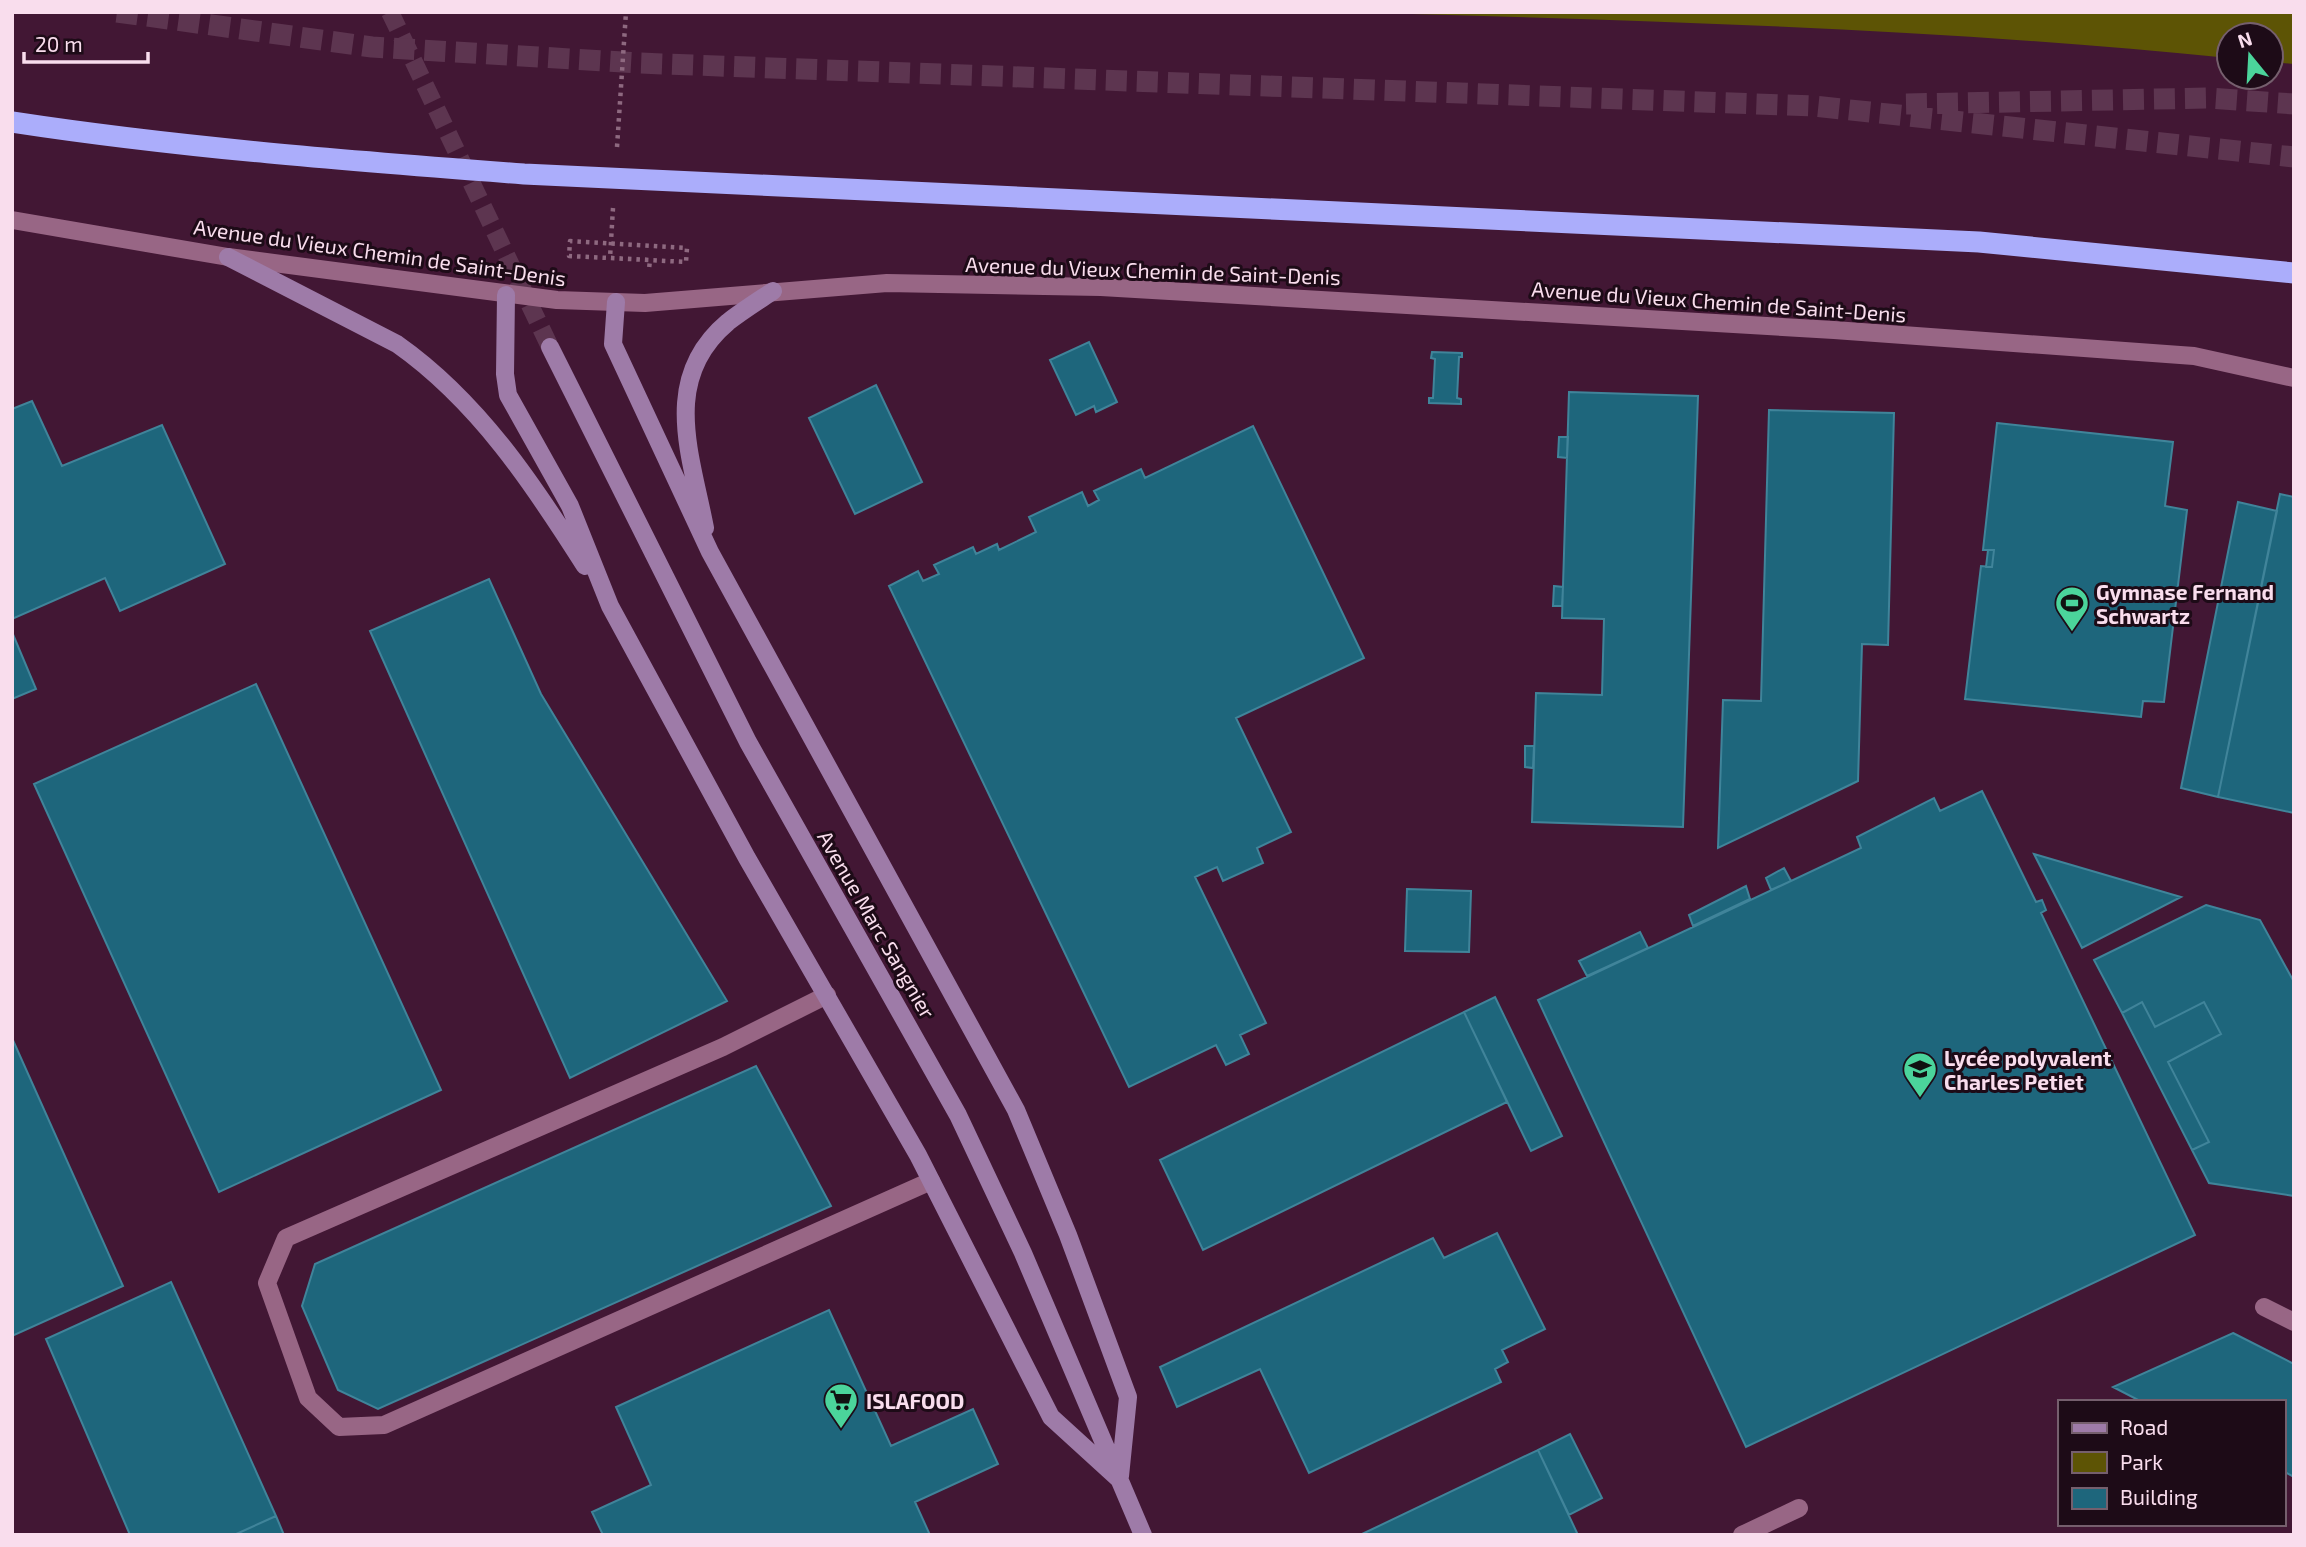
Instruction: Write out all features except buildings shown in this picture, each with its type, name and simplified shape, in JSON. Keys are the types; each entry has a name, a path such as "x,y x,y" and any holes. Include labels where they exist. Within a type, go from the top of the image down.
{"highway":[{"path":"12,122 127,139 289,156 524,174 1979,242 2294,273"}],"main road":[{"path":"228,257 397,344 446,384 473,411 532,484 610,606 747,858 931,1181 1051,1417 1119,1479"},
{"path":"710,552 683,415 686,390 691,374 718,332 773,291"},
{"path":"506,295 505,374 508,395 570,506 610,606"},
{"path":"616,302 612,344 710,552 1016,1110 1068,1235 1128,1397 1119,1479"},
{"name":"Avenue Marc Sangnier","path":"550,346 748,742 958,1115 1023,1253 1143,1535"}],"street":[{"name":"Avenue du Vieux Chemin de Saint-Denis","path":"12,220 228,257 506,295 616,302 887,283 1101,287 1821,329 2194,356 2294,378"},
{"path":"827,995 723,1046 286,1238 267,1283 308,1398 338,1427 384,1425 931,1181"},
{"path":"2264,1307 2294,1322"},
{"path":"1742,1535 1799,1508"}],"path":[{"path":"617,149 626,12"},
{"path":"613,203 610,258 686,262 687,248 570,241 569,256 650,260 649,269"}],"green space":[{"path":"1336,12 2294,12 2294,64 2285,63 2285,21 2215,21 2215,57 2006,39 1671,22"}],"tunnel":[{"path":"117,12 372,47 638,63 1813,106 2294,157"},
{"path":"390,12 550,347"},
{"path":"1906,104 2209,98 2294,104"}],"place":[{"name":"Gymnase Fernand Schwartz","path":"2072,633"},
{"name":"Lycée polyvalent Charles Petiet","path":"1920,1099"},
{"name":"ISLAFOOD","path":"841,1430"}]}
